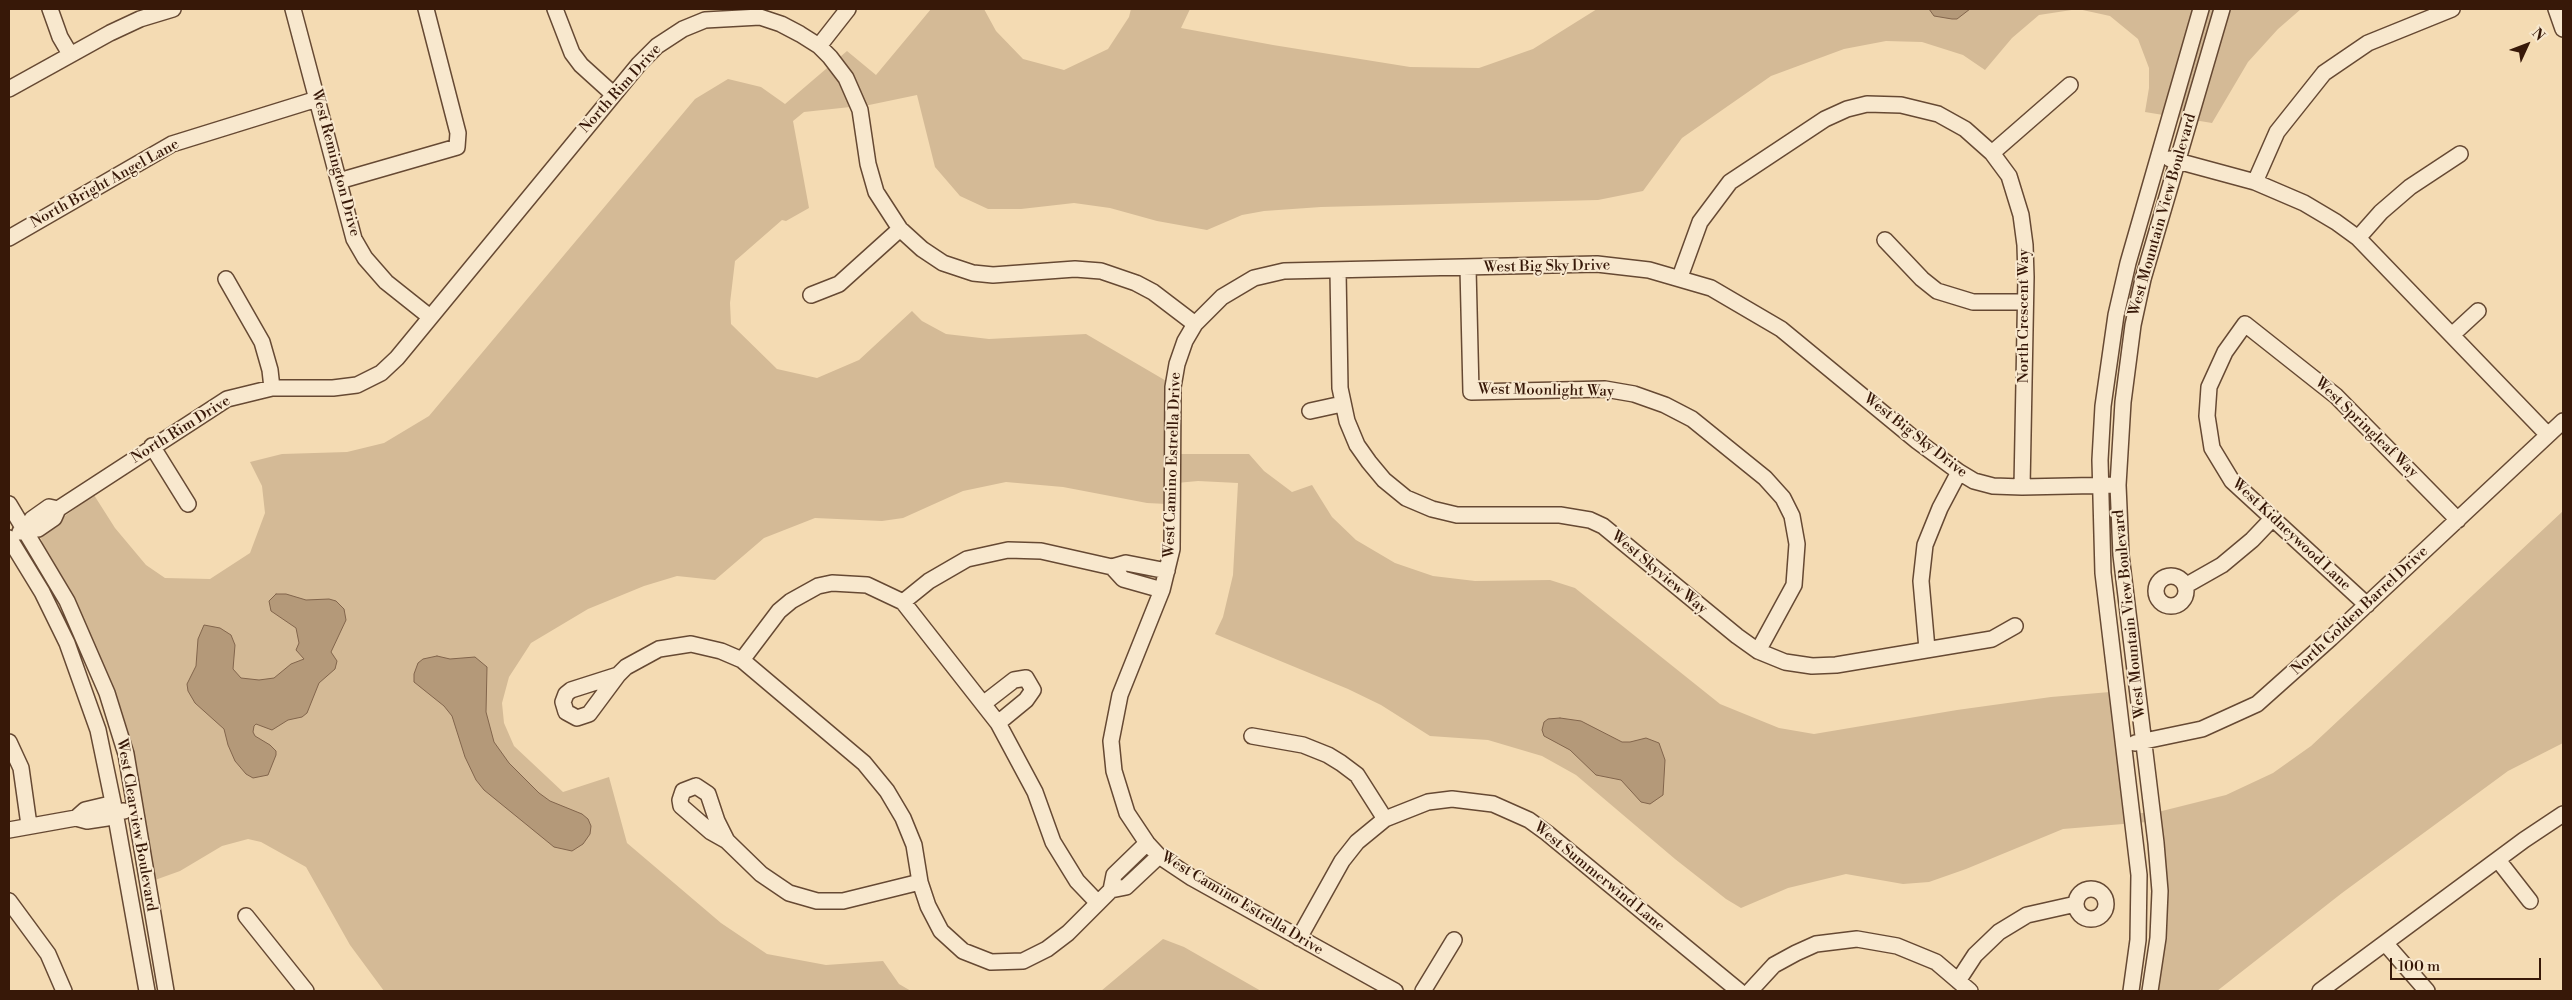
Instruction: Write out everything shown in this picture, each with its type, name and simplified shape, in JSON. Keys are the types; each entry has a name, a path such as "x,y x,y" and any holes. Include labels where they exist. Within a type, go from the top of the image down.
{"street":[{"path":"50,9 60,37 70,54"},
{"path":"9,89 70,54 140,19 173,9"},
{"name":"West Remington Drive","path":"293,9 354,239 364,258 401,296 430,317"},
{"path":"339,181 457,147 458,133 426,9"},
{"path":"555,9 572,53 581,66 613,94"},
{"path":"818,46 848,9"},
{"name":"West Mountain View Boulevard","path":"2130,991 2138,933 2140,882 2103,573 2100,486 2103,406 2116,315 2158,157 2201,9"},
{"name":"West Mountain View Boulevard","path":"2150,991 2158,938 2160,891 2121,555 2118,485 2123,402 2133,325 2143,279 2222,9"},
{"path":"2255,182 2277,132 2324,73 2368,43 2452,9"},
{"path":"2556,9 2563,29"},
{"name":"North Rim Drive","path":"9,538 25,529 32,519 49,507 58,509 152,446 227,399 272,388 333,388 357,385 380,373 397,358 613,94 657,46 703,14 760,17 781,24 818,46 838,68 853,92 860,110 874,185 888,213 900,230 922,249 943,262 973,273 1012,275 1075,269 1101,271 1118,276 1153,292 1196,324"},
{"path":"1992,153 2070,85"},
{"name":"North Bright Angel Lane","path":"9,238 172,144 317,99"},
{"name":"North Crescent Way","path":"1680,278 1700,222 1730,182 1825,119 1846,109 1867,104 1901,105 1938,114 1965,129 1992,153 2009,176 2019,203 2025,245 2022,487"},
{"path":"2358,238 2382,212 2410,187 2460,154"},
{"path":"2158,157 2255,182 2304,203 2358,238 2548,435"},
{"path":"811,295 839,284 900,230"},
{"path":"1885,240 1937,291 1974,302 2024,302"},
{"name":"West Big Sky Drive","path":"1196,324 1222,297 1254,278 1284,271 1596,264 1649,270 1711,288 1781,329 1916,441 1974,481 1993,486 2022,487 2118,485"},
{"name":"West Moonlight Way","path":"1468,268 1471,392 1605,389 1634,394 1665,405 1692,419 1765,478 1783,498 1792,516 1796,544 1794,585 1758,651"},
{"name":"West Skyview Way","path":"1338,271 1342,404 1357,445 1384,480 1406,498 1432,509 1457,515 1560,515 1590,520 1603,526 1736,636 1758,651 1785,662 1812,666 1836,666 1992,639 2015,626"},
{"path":"226,279 262,342 270,370 272,388"},
{"path":"2452,335 2478,311"},
{"name":"West Camino Estrella Drive","path":"1196,324 1185,341 1177,364 1173,387 1173,526 1168,571 1120,695 1110,741 1114,771 1127,813 1147,843 1159,856 1192,878 1395,991"},
{"name":"West Kidneywood Lane","path":"2245,324 2225,352 2209,387 2208,425 2212,448 2232,481 2367,605"},
{"name":"West Springleaf Way","path":"2245,324 2336,396 2458,520"},
{"path":"1310,411 1342,404"},
{"name":"North Golden Barrel Drive","path":"2124,744 2202,729 2257,704 2367,605 2563,421"},
{"path":"152,446 188,504"},
{"path":"1927,649 1921,599 1924,553 1940,508 1959,472"},
{"name":"West Clearview Boulevard","path":"9,504 47,564 83,634 107,693 126,754 166,991"},
{"path":"2186,586 2222,565 2252,540 2272,519"},
{"name":"West Clearview Boulevard","path":"9,538 31,574 66,643 90,704 107,768 146,991"},
{"path":"903,602 929,581 950,568 992,552 1008,550 1041,551 1112,567 1126,562 1168,571"},
{"path":"1112,567 1123,579 1162,590"},
{"path":"742,660 779,611 796,597 818,586 832,583 867,585 903,602 998,723 1035,792 1053,842 1077,880 1098,903"},
{"path":"618,675 631,664 659,648 691,644 721,651 742,660 864,763 887,791 904,818 914,845 920,882 928,906 942,931 963,951 991,962 1023,961 1047,949 1068,933 1111,890 1114,875 1147,843"},
{"path":"983,704 1014,680 1026,678 1033,690 1026,700 998,723"},
{"path":"1252,736 1303,745 1335,759 1356,775 1385,819"},
{"path":"9,742 21,768 29,825"},
{"name":"West Summerwind Lane","path":"1299,938 1342,861 1357,842 1385,819 1428,802 1452,799 1493,804 1529,820 1739,991"},
{"path":"9,830 76,818 87,820 107,818 115,812 135,809"},
{"path":"2320,991 2563,814"},
{"path":"727,841 761,874 782,888 790,893 817,901 843,900 920,882"},
{"path":"1111,890 1126,887 1159,856"},
{"path":"2498,860 2530,901"},
{"path":"9,901 48,954 64,991"},
{"path":"1958,981 1975,955 1998,932 2027,915 2076,904"},
{"path":"246,916 298,988"},
{"path":"1750,991 1774,965 1796,952 1816,944 1857,939 1905,949 1936,962 1970,991"},
{"path":"1423,991 1454,940"},
{"path":"2385,943 2427,991"}],"shaded area":[{"path":"931,9 984,9 996,31 1023,59 1064,70 1108,49 1129,17 1131,9 1190,9 1181,28 1273,45 1410,67 1479,68 1533,49 1597,9 2078,9 2039,15 2012,38 1985,70 1963,55 1922,42 1886,41 1844,49 1771,76 1682,138 1643,191 1598,200 1321,207 1264,211 1242,215 1207,230 1157,221 1110,208 1074,203 1021,209 988,209 960,196 935,167 917,95 869,105 804,112 793,121 809,208 786,221 782,220 735,261 730,303 731,324 777,369 817,378 859,360 912,311 922,321 946,334 989,339 1086,334 1180,389 1180,454 1249,454 1264,471 1292,492 1312,485 1332,517 1356,540 1395,563 1433,576 1475,581 1550,580 1575,588 1720,704 1779,728 1814,734 1957,710 2051,697 2110,692 2126,814 2158,812 2226,795 2273,773 2311,746 2563,511 2563,743 2508,771 2342,893 2217,991 2156,991 2159,821 2063,829 1966,869 1929,882 1903,884 1846,874 1788,888 1741,908 1726,899 1675,859 1576,775 1542,756 1488,740 1430,736 1381,705 1348,689 1215,634 1223,617 1233,575 1238,483 1198,481 1166,484 1167,504 1147,503 1063,487 1006,482 963,491 903,518 882,521 815,518 764,538 715,580 677,576 644,586 588,609 531,643 509,677 502,703 504,723 514,746 563,792 609,777 627,843 721,923 767,954 826,965 883,961 899,984 911,991 384,991 350,945 306,867 261,842 248,839 222,846 180,871 155,880 120,715 99,654 74,599 43,545 41,538 44,531 94,495 115,528 146,565 165,578 210,579 250,553 265,513 262,486 250,462 282,454 347,452 384,443 429,416 695,99 728,79 761,87 785,104 847,51 876,75"},
{"path":"1929,9 1970,9 1957,19 1952,19 1934,16"},
{"path":"2078,9 2301,9 2278,29 2248,62 2212,123 2145,112 2149,88 2149,68 2138,39 2110,16"},
{"path":"276,594 286,594 306,600 329,599 336,601 344,609 346,620 331,652 337,661 335,669 319,683 307,713 302,717 288,720 272,730 256,724 254,726 253,732 255,736 270,745 276,751 276,755 268,775 253,778 246,774 235,761 224,729 195,703 188,691 187,684 196,666 198,639 204,625 220,628 231,635 235,645 233,669 241,678 259,680 274,678 291,664 304,659 296,650 299,643 296,628 271,611 269,601"},
{"path":"437,656 450,659 475,657 487,667 486,712 494,742 509,763 539,793 550,801 582,814 588,819 591,826 590,834 583,844 572,851 554,847 484,790 476,780 465,757 452,716 444,706 414,682 414,674 418,663 423,659"},
{"path":"1560,718 1581,721 1622,742 1646,738 1659,743 1665,760 1663,795 1650,804 1641,802 1621,780 1596,775 1570,750 1544,736 1542,730 1544,722 1548,719"},
{"path":"1163,939 1184,947 1261,991 1101,991"}]}
